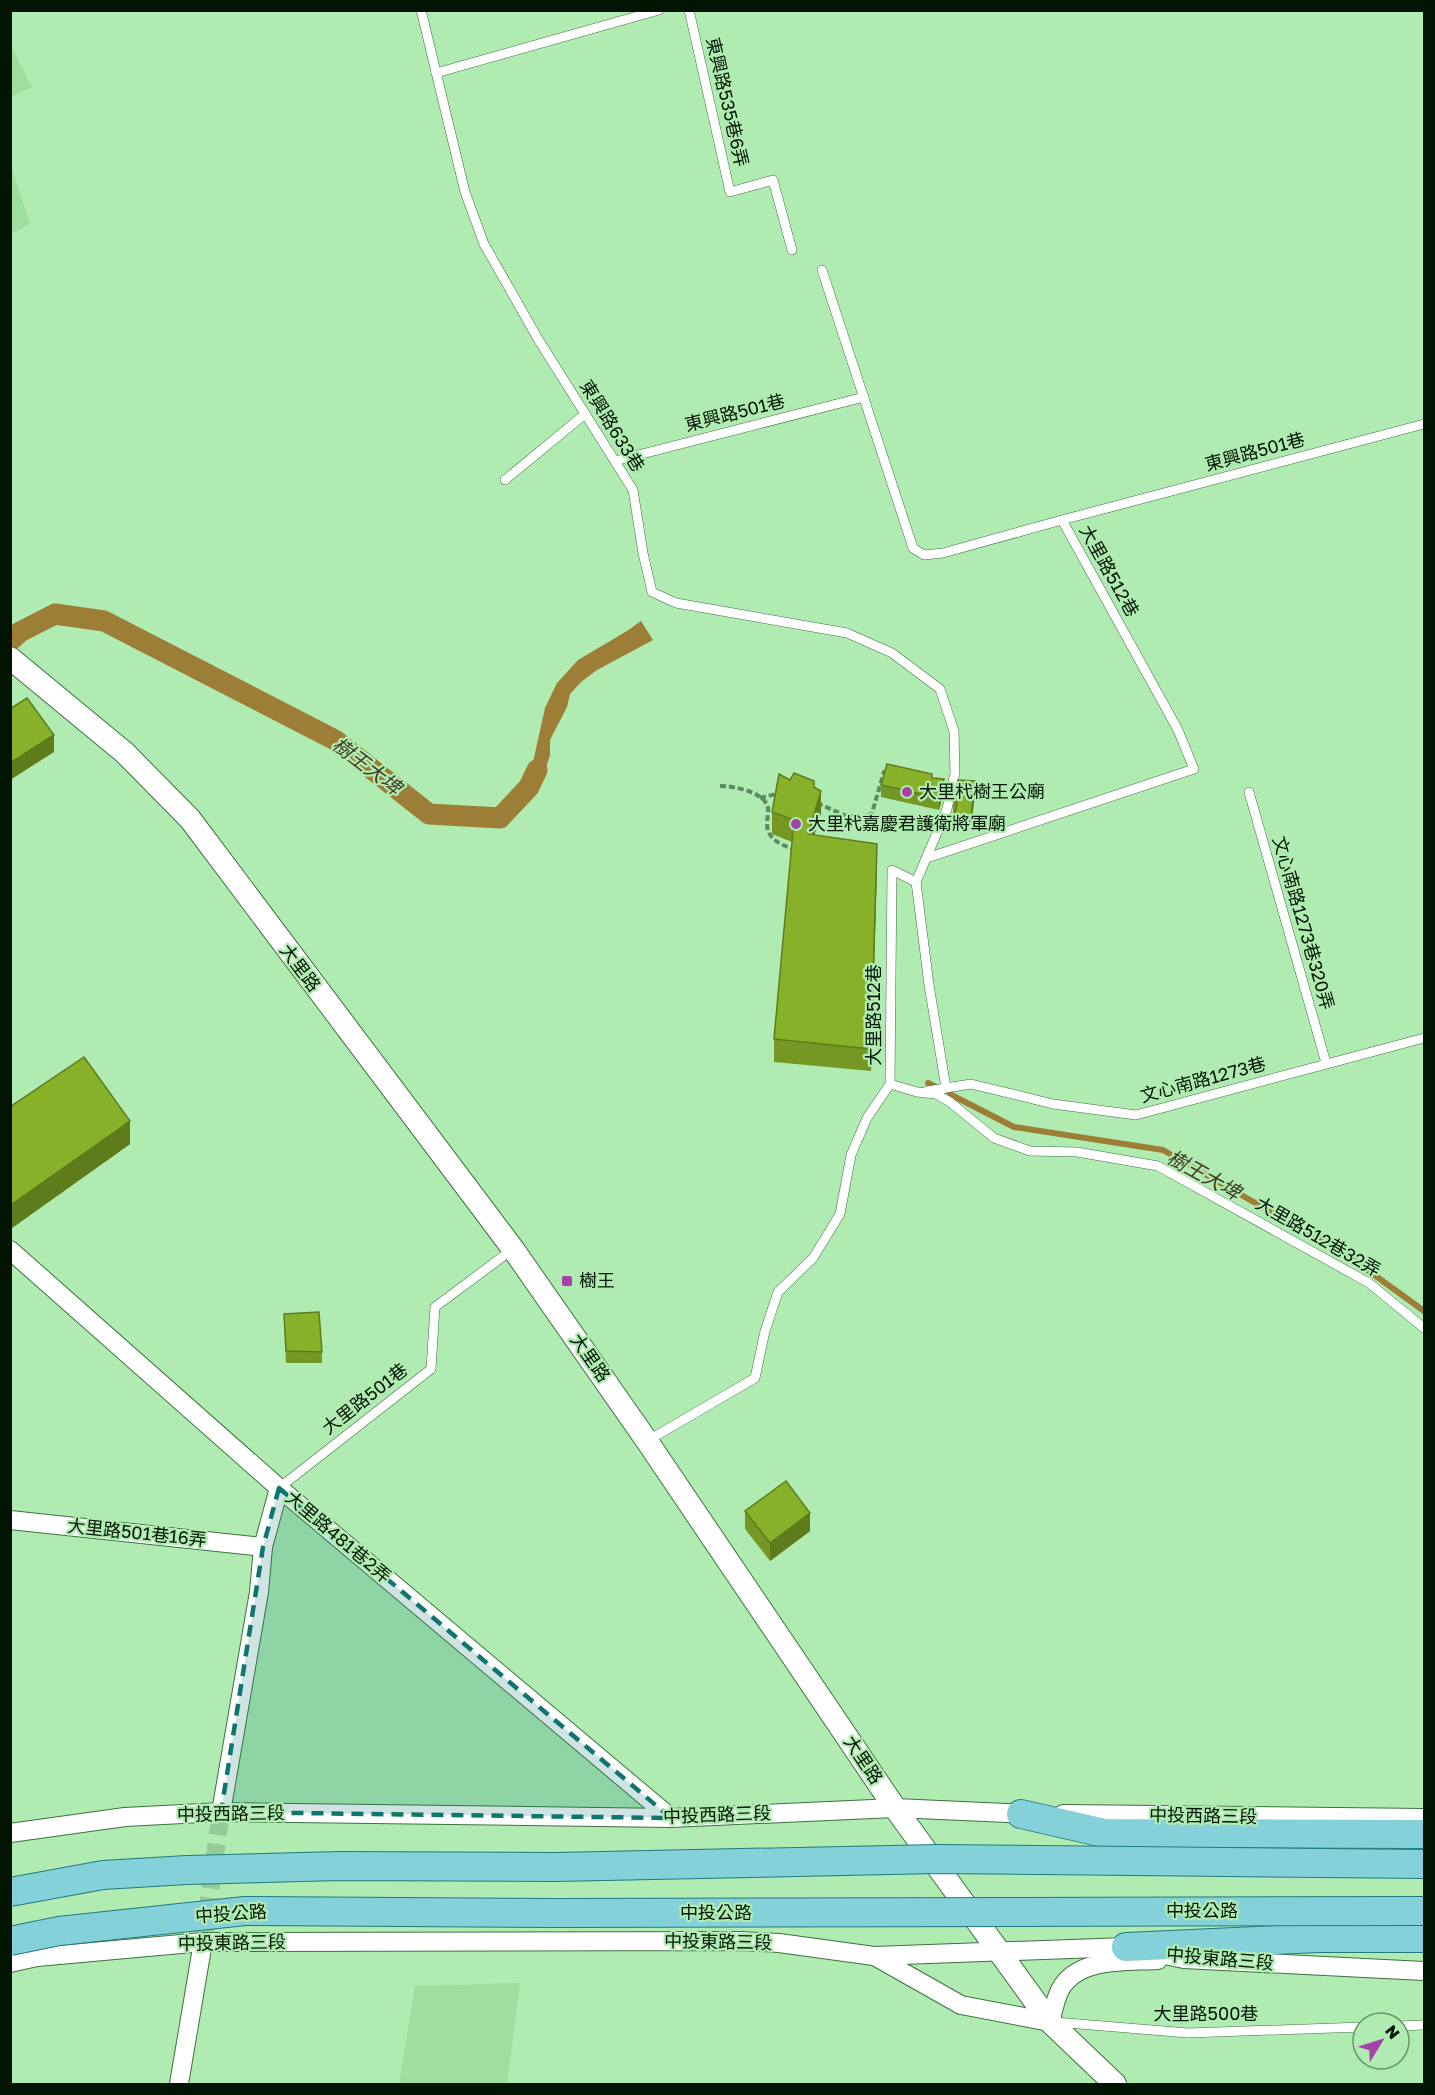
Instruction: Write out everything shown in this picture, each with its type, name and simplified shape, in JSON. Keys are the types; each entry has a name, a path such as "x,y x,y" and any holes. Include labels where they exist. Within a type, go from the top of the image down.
{"main road":[{"path":"1021,1814 1104,1833 1425,1834"},
{"path":"10,1892 104,1875 187,1870 340,1866 555,1867 937,1859 1425,1864"},
{"name":"中投公路","path":"10,1941 59,1931 245,1911 592,1913 1425,1911"},
{"path":"1126,1947 1318,1938 1425,1938"}],"street":[{"name":"大里路","path":"16,663 125,753 190,819 513,1249 647,1441 895,1808 1050,2022 1115,2085"},
{"name":"大里路481巷2弄","path":"10,1250 279,1488 671,1818"},
{"path":"221,1812 259,1592 263,1547 279,1488"},
{"name":"大里路501巷16弄","path":"10,1520 263,1547"},
{"name":"中投西路三段","path":"10,1833 125,1817 221,1812 671,1818 895,1808 1021,1814 1425,1818"},
{"name":"中投東路三段","path":"10,1963 37,1957 202,1942 741,1941 779,1943 874,1956 1126,1947 1184,1959 1425,1971"},
{"path":"179,2085 202,1942"},
{"path":"874,1956 961,2005 1050,2022 1060,1989 1075,1971 1110,1962 1184,1959"}],"lane":[{"name":"東興路633巷","path":"421,10 465,192 484,244 538,339 633,490 652,592 676,603 847,633 892,653 940,689 954,731 955,773 947,809 916,882"},
{"path":"436,73 659,10"},
{"name":"東興路535巷6弄","path":"689,10 730,192 773,180 792,250"},
{"path":"822,270 913,548 924,555 943,553 1062,520"},
{"name":"東興路501巷","path":"615,461 864,397"},
{"path":"505,480 585,414"},
{"name":"東興路501巷","path":"1094,511 1425,424"},
{"name":"大里路512巷","path":"927,858 1194,769 1178,730 1062,520 1094,511"},
{"name":"文心南路1273巷320弄","path":"1249,792 1326,1063"},
{"name":"大里路512巷","path":"647,1441 755,1378 765,1330 778,1292 813,1258 840,1214 850,1155 867,1118 890,1084 892,870 916,882"},
{"path":"916,882 928,985 946,1088"},
{"name":"文心南路1273巷","path":"919,1092 971,1084 1053,1104 1136,1115 1425,1038"},
{"name":"大里路512巷32弄","path":"890,1084 936,1094 950,1102 994,1138 1030,1151 1077,1152 1158,1167 1369,1283 1425,1328"},
{"name":"大里路501巷","path":"279,1488 431,1369 435,1307 513,1249"},
{"name":"大里路500巷","path":"1050,2022 1188,2033 1351,2027"}],"path":[{"path":"814,801 844,815 863,818 872,813 884,772 895,774"},
{"path":"720,786 734,786 760,798 769,811 766,825 769,834 776,842 798,850"},
{"path":"760,798 785,792"}],"highlighted area":[{"path":"279,1488 671,1818 221,1812 263,1547"}],"shaded area":[{"path":"10,44 32,87 11,97 10,97"},
{"path":"10,163 30,224 11,234 10,234"},
{"path":"641,621 653,640 597,670 570,694 567,707 550,740 550,755 540,786 537,790 523,794 545,708 557,683 578,660"},
{"path":"520,1983 507,2084 399,2084 415,1986"}],"building":[{"path":"27,698 54,735 10,763 10,709"},
{"path":"887,764 932,774 932,778 944,779 939,798 881,785"},
{"path":"794,773 814,781 814,787 821,791 808,834 877,844 871,1049 774,1039 794,820 772,812 779,774 790,780"},
{"path":"958,780 975,781 971,817 955,815 957,802 953,801"},
{"path":"84,1057 130,1121 12,1204 10,1203 10,1107"},
{"path":"319,1312 322,1352 286,1351 284,1314"},
{"path":"786,1481 810,1513 770,1543 745,1511"}],"waterway":[{"name":"樹王大埤","path":"10,641 20,632 55,614 104,621 335,740 429,814 500,818 529,787 537,770"},
{"name":"樹王大埤","path":"928,1083 1014,1127 1163,1150 1351,1258 1424,1311"}],"tunnel":[{"path":"203,1942 221,1812"}],"place":[{"name":"大里杙樹王公廟","path":"907,792"},
{"name":"大里杙嘉慶君護衛將軍廟","path":"796,824"},
{"name":"樹王","path":"567,1281"}]}
